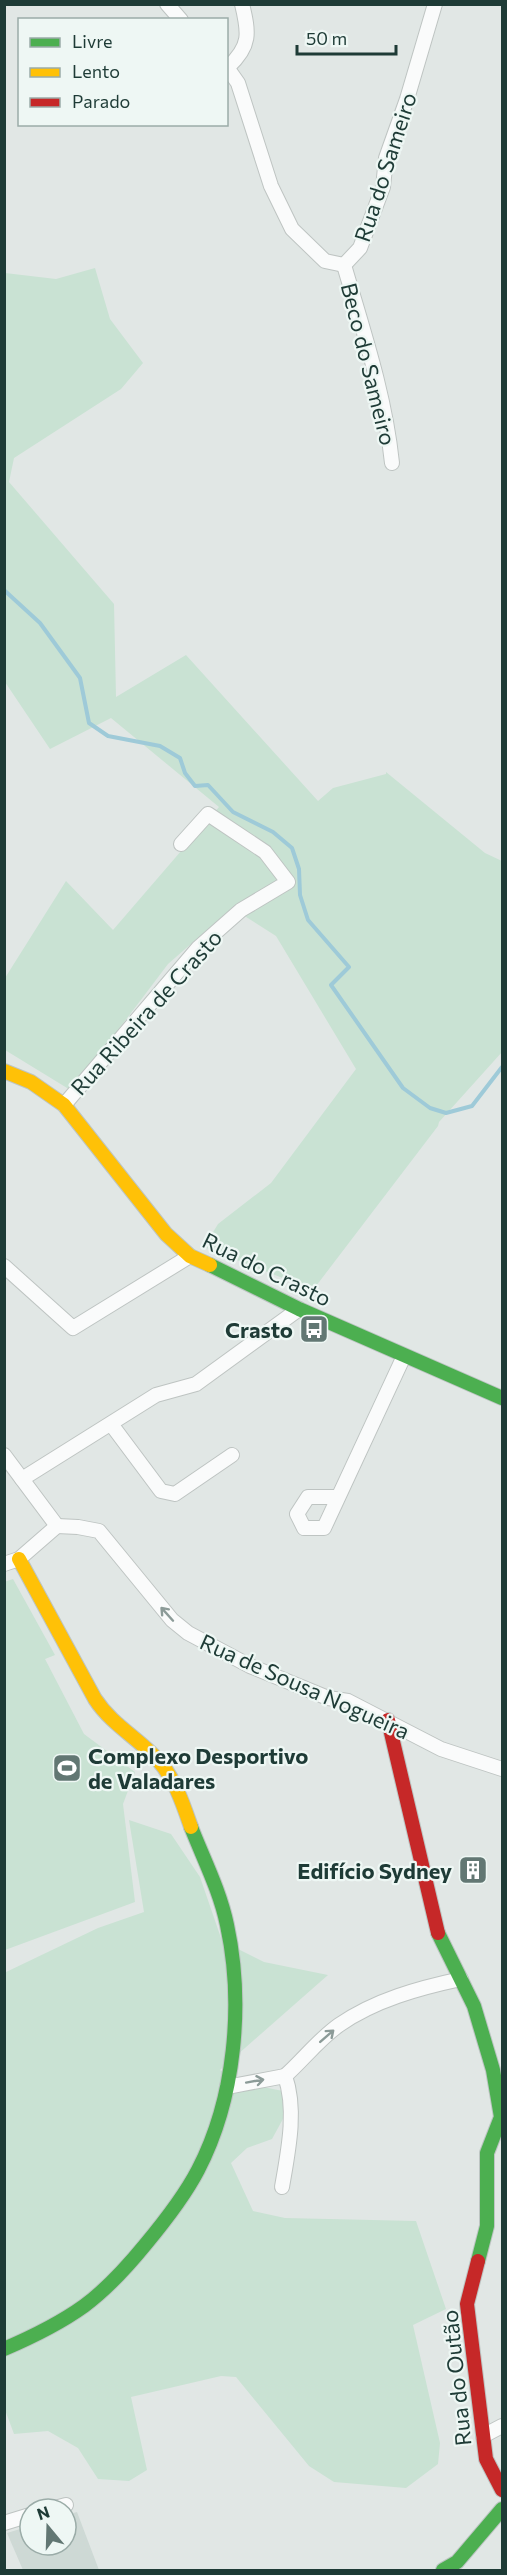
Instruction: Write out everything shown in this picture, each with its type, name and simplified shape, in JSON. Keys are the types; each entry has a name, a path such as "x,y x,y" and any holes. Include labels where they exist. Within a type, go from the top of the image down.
{"street":[{"path":"167,4 179,18"},
{"path":"228,65 241,55 249,30 242,4"},
{"name":"Rua do Sameiro","path":"228,68 238,83 271,186 292,229 325,261 344,265 360,248 380,196 386,158 407,99 435,4"},
{"name":"Beco do Sameiro","path":"344,265 374,370 388,432 392,463"},
{"name":"Rua Ribeira de Crasto","path":"64,1106 198,948 241,910 288,882 265,852 208,814 181,843"},
{"name":"Rua do Crasto","path":"4,1071 31,1082 64,1106 166,1234 190,1256 299,1309 502,1398"},
{"path":"4,1266 73,1328 190,1256"},
{"path":"22,1479 156,1395 196,1384 299,1309"},
{"path":"338,1497 404,1356"},
{"path":"111,1424 161,1491 175,1494 232,1455"},
{"path":"4,1455 57,1526 19,1558 4,1564"},
{"name":"Rua de Sousa Nogueira","path":"57,1526 99,1531 172,1620 189,1633 250,1665 328,1698 348,1701 441,1749 502,1769"},
{"path":"4,2349 38,2336 64,2322 91,2303 125,2270 165,2221 199,2168 217,2125 227,2087 231,2055 233,1993 228,1928 221,1902 173,1781 159,1759 109,1718 95,1699 19,1558"},
{"path":"388,1720 438,1932 474,2006 493,2070 502,2118"},
{"path":"227,2087 285,2076 339,2025 375,2006 417,1989 461,1979"},
{"path":"282,2187 290,2121 290,2092 285,2076"},
{"name":"Rua do Outão","path":"502,2118 487,2153 487,2226 467,2304 486,2459 502,2490"},
{"path":"483,2436 502,2426"},
{"path":"443,2571 457,2562 502,2509"}],"shaded area":[{"path":"78,2515 99,2570 23,2570 7,2533 18,2530 18,2557 78,2557"}],"green space":[{"path":"95,268 110,319 143,363 121,389 14,458 9,482 114,604 116,697 186,655 318,801 333,788 386,774 386,772 485,853 502,861 502,1052 439,1122 313,1290 204,1247 218,1224 271,1183 356,1069 276,936 232,908 168,964 72,1091 5,1050 5,978 66,881 113,930 219,807 111,718 50,749 5,682 5,273 56,279"},
{"name":"Complexo Desportivo de Valadares","path":"13,1579 55,1655 45,1659 84,1734 135,1772 123,1804 135,1902 5,1950 4,1582"},
{"path":"129,1820 171,1834 200,1877 222,1941 264,1962 328,1975 220,2070 242,2083 283,2091 284,2117 272,2139 247,2148 231,2163 253,2211 285,2218 416,2221 446,2309 413,2325 440,2443 438,2464 406,2488 334,2482 309,2466 236,2377 221,2376 131,2397 147,2470 129,2481 98,2479 78,2448 48,2431 14,2434 4,2407 4,1973 98,1928 144,1912"}],"waterway":[{"path":"4,590 40,623 80,678 89,723 108,736 160,746 180,758 185,773 195,786 208,785 233,812 273,832 292,848 299,869 300,895 308,920 349,967 331,985 403,1088 430,1108 446,1113 472,1106 502,1067"}],"traffic: fast":[{"path":"210,1265 299,1309 502,1398"},
{"path":"4,2349 75,2313 116,2277 167,2218 193,2180 211,2142 221,2113 233,2051 235,1987 224,1912 191,1827"},
{"path":"438,1933 474,2006 493,2070 501,2117 487,2153 487,2226 478,2261"},
{"path":"443,2570 457,2562 502,2509"}],"traffic: slow":[{"path":"4,1071 31,1082 64,1105 166,1234 190,1256 210,1265"},
{"path":"19,1559 95,1699 117,1724 164,1767 178,1792 191,1827"}],"traffic: jam":[{"path":"388,1720 438,1933"},
{"path":"478,2261 467,2304 486,2459 502,2490"}],"place":[{"name":"Crasto","path":"314,1329"},
{"name":"Complexo Desportivo de Valadares","path":"67,1768"},
{"name":"Edifício Sydney","path":"473,1870"}]}
